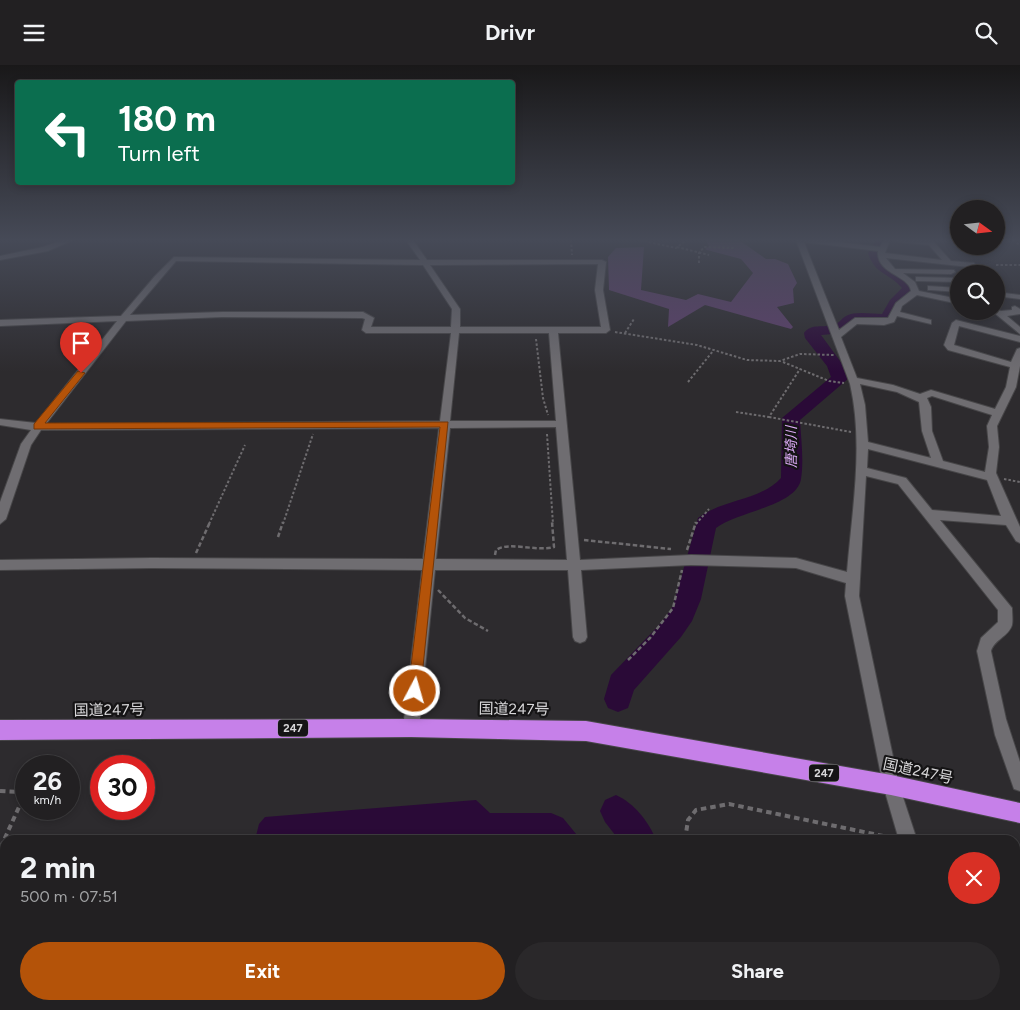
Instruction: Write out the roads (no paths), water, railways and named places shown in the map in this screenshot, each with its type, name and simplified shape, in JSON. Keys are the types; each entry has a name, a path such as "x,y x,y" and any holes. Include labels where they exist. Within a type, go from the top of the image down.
{"highway":[{"name":"国道247号","path":"0,730 411,728 586,731 891,785 1020,813"}],"street":[{"path":"0,519 26,444 37,427 153,284"},
{"path":"411,728 455,330 456,309 440,284"},
{"path":"0,323 64,323 202,315 363,315 370,318 366,330 606,330 600,284"},
{"path":"817,284 854,382 860,405 861,471 852,596 891,785 906,835"},
{"path":"911,284 915,289 950,299"},
{"path":"835,334 855,321 888,322 899,305 915,289 950,290"},
{"path":"1005,295 1020,297"},
{"path":"1005,313 1018,312 1015,309"},
{"path":"895,313 928,322"},
{"path":"1005,319 1020,331"},
{"path":"1015,366 951,349 949,345 956,323 1020,339"},
{"path":"553,331 553,425 573,539 580,637"},
{"path":"1020,351 1016,357 1006,398 992,426 994,447 990,477 1007,516 1020,538"},
{"path":"854,382 886,386 919,398 925,405 926,422 937,457 937,464"},
{"path":"919,398 931,393 997,413"},
{"path":"0,422 37,427 553,425"},
{"path":"862,439 937,464 990,477"},
{"path":"861,471 902,481 992,591 1006,613 1005,624 986,643 984,651 999,720 1012,766 1020,783"},
{"path":"928,514 1007,516 1020,513"},
{"path":"0,565 575,565 688,560 796,563 853,579"}],"waterway":[{"name":"唐埼川","path":"618,699 621,684 672,629 683,613 689,599 706,524 716,516 727,511 773,496 791,480 791,418 840,378 835,365 816,343 812,333 821,330 838,330 851,319 887,318 895,303 910,289 908,284"},
{"name":"唐埼川","path":"616,811 636,835"}]}
